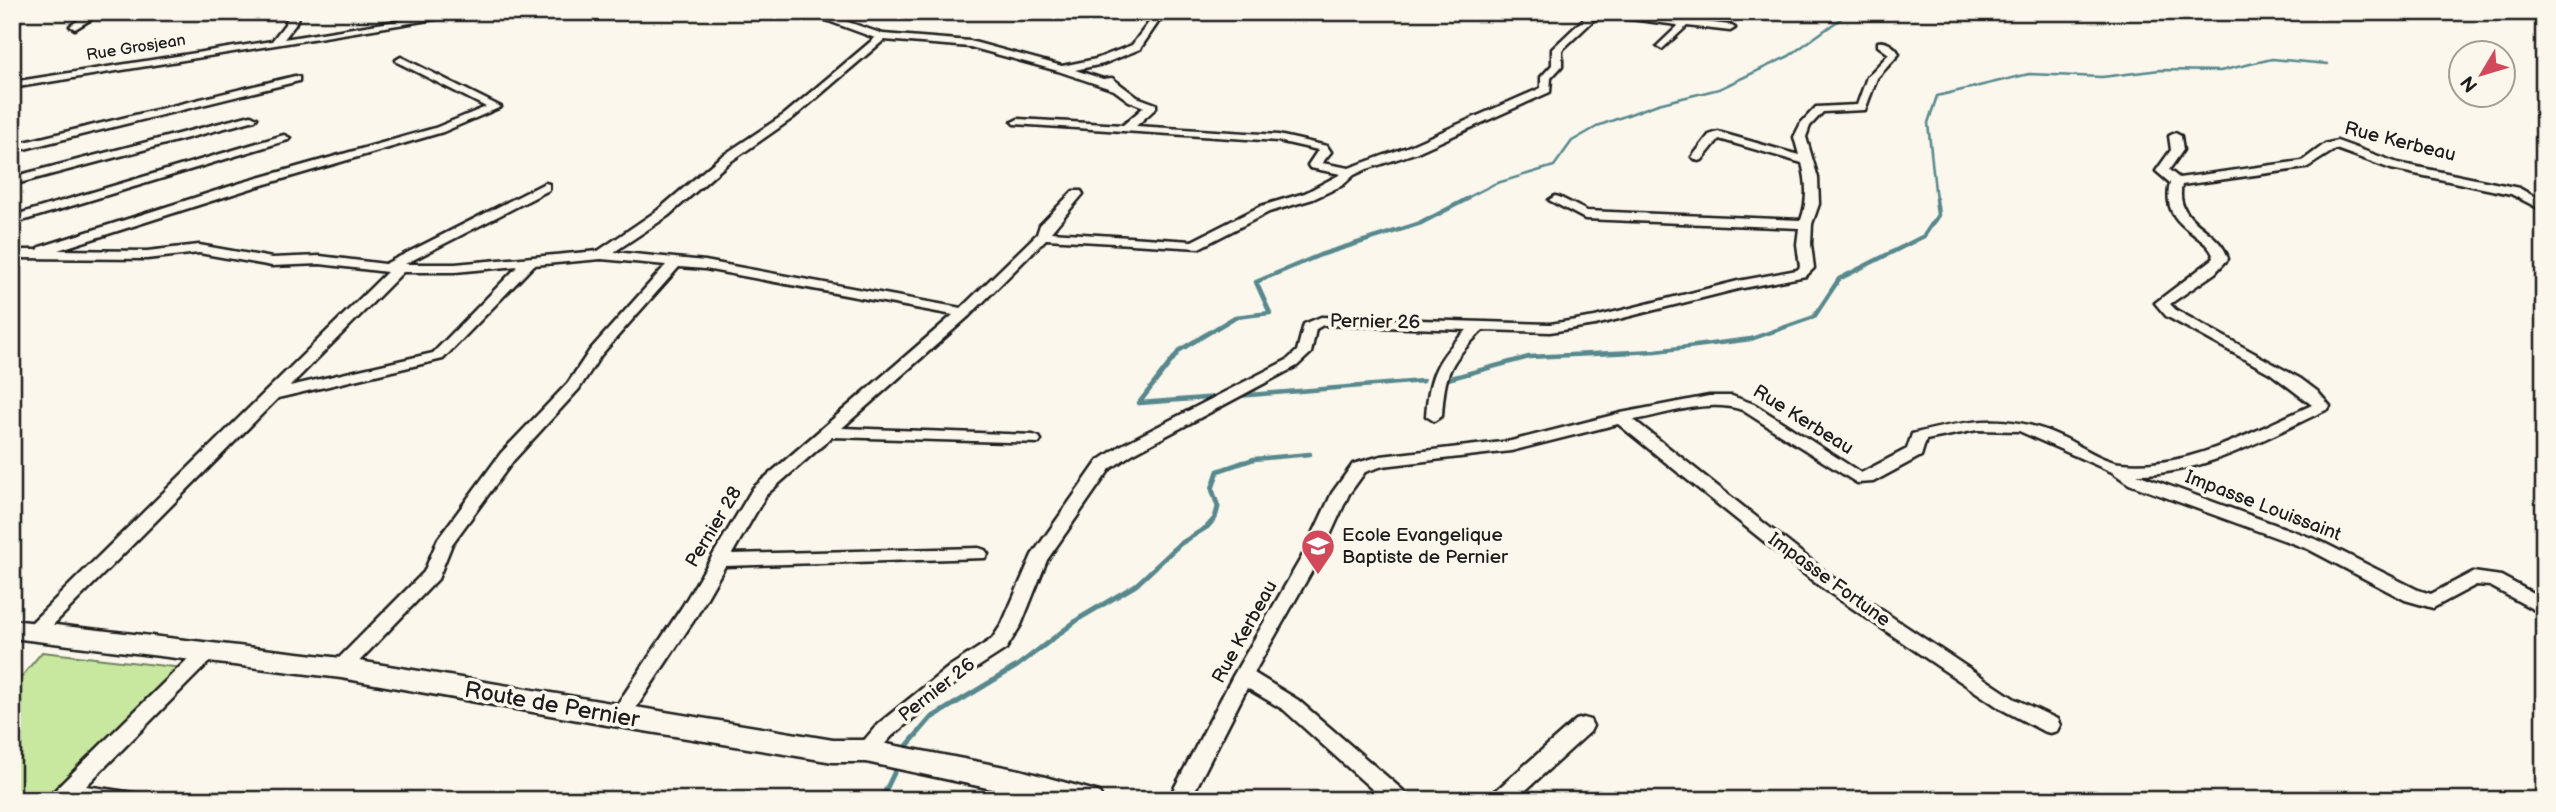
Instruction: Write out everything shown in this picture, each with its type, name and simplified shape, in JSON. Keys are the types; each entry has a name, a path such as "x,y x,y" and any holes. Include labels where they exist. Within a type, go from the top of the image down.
{"street":[{"path":"71,12 93,16 75,26"},
{"path":"276,42 290,25 295,12"},
{"name":"Rue Grosjean","path":"12,85 473,12"},
{"path":"809,12 882,37 970,44 1062,69 1115,87"},
{"path":"1062,69 1099,62 1136,47 1156,19 1183,12"},
{"path":"1043,235 1194,245 1265,209 1309,196 1339,182 1350,172 1424,144 1546,90 1546,78 1557,66 1557,48 1597,12 1730,28"},
{"path":"1662,46 1683,27 1681,22"},
{"path":"601,255 663,213 723,161 789,116 882,37"},
{"name":"Pernier 26","path":"866,751 885,730 957,671 999,644 1012,625 1038,559 1104,465 1126,450 1292,363 1304,353 1309,327 1321,321 1550,328 1595,321 1738,285 1801,273 1807,268 1806,224 1813,204 1812,178 1800,137 1805,125 1825,107 1861,108 1872,77 1894,54 1882,44"},
{"path":"29,254 298,170 439,130 495,107 401,60"},
{"path":"1099,62 1096,66 1098,71 1115,87 1133,99 1152,106 1126,128"},
{"path":"12,149 295,79"},
{"path":"12,181 251,118"},
{"path":"1018,122 1278,138 1323,148 1325,152 1314,165 1350,172"},
{"path":"1698,157 1713,137 1718,135 1807,161"},
{"path":"2175,136 2176,150 2162,171 2176,182"},
{"path":"12,220 284,138"},
{"name":"Rue Kerbeau","path":"1179,800 1242,676 1313,554 1341,493 1359,468 1381,461 1511,446 1621,418 1709,401 1732,401 1748,407 1857,478 1867,478 1915,452 1918,437 1945,431 2013,425 2029,429 2117,468 2146,470 2228,449 2322,406 2317,398 2272,369 2171,313 2162,303 2210,270 2221,259 2219,250 2176,211 2172,194 2176,182 2306,164 2329,146 2337,145 2395,166 2515,191 2544,206"},
{"path":"23,630 270,395 393,268 545,187"},
{"name":"Pernier 28","path":"619,718 759,492 964,313 1043,235 1045,228 1077,194"},
{"path":"1555,200 1585,215 1806,224"},
{"path":"12,254 148,255 199,249 272,262 320,260 393,268 455,268 601,255 705,265 964,313"},
{"path":"341,668 432,575 444,543 508,457 574,386 595,353 676,262"},
{"path":"270,395 438,356 529,263"},
{"path":"1434,416 1440,369 1480,325"},
{"name":"Impasse Fortune","path":"1621,418 1825,581 2008,704 2050,725"},
{"path":"828,432 1032,440"},
{"name":"Impasse Louissaint","path":"2117,468 2135,480 2314,545 2412,596 2433,601 2473,578 2494,580 2544,608"},
{"path":"719,560 979,554"},
{"name":"Route de Pernier","path":"23,630 341,668 619,718 832,751 866,751 1020,782 1089,800"},
{"path":"62,796 207,652"},
{"path":"1242,676 1291,705 1399,800"},
{"path":"1500,800 1583,726"},
{"path":"62,796 132,800"}],"green space":[{"path":"42,652 192,669 66,800 12,800 12,688"}],"waterway":[{"path":"1463,200 1494,184 1554,166 1572,141 1600,125 1658,104 1719,89 1789,56 1850,12"},
{"path":"1936,200 1928,123 1937,96 2029,74 2102,77 2160,70 2220,71 2272,59 2328,64"},
{"path":"1139,403 1180,350 1235,317 1270,313 1256,282 1320,255 1421,223 1467,199"},
{"path":"1444,380 1529,357 1656,351 1751,339 1814,317 1839,279 1924,236 1938,215 1936,199"},
{"path":"1237,396 1423,381"},
{"path":"1140,403 1218,397"},
{"path":"1239,464 1254,459 1310,454"},
{"path":"906,747 931,718 1017,666 1080,618 1136,585 1180,544 1207,527 1215,518 1218,507 1212,489 1218,471 1244,462"},
{"path":"881,800 896,769"}],"place":[{"name":"Ecole Evangelique Baptiste de Pernier","path":"1318,576"}]}
